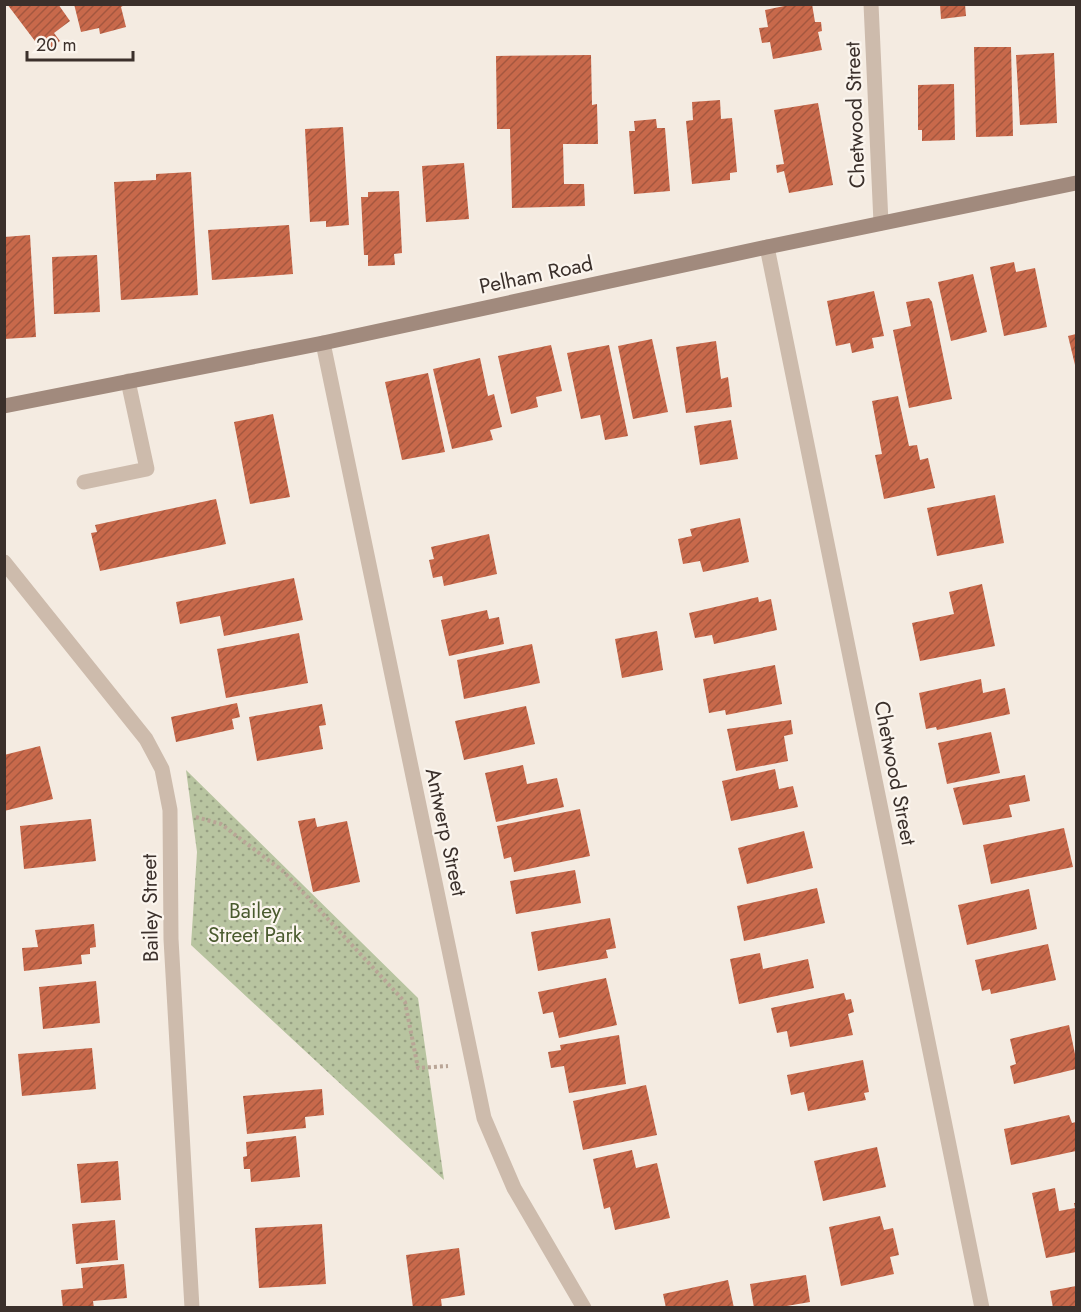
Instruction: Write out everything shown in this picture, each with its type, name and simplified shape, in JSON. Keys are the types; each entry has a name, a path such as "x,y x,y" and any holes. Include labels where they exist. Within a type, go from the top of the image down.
{"main road":[{"name":"Pelham Road","path":"4,405 323,343 1077,183"}],"street":[{"name":"Chetwood Street","path":"871,4 881,223"},
{"name":"Chetwood Street","path":"767,247 982,1308"},
{"name":"Antwerp Street","path":"323,343 484,1118 514,1188 584,1308"},
{"path":"84,482 147,469 128,381"},
{"name":"Bailey Street","path":"4,562 146,740 162,769 170,810 171,939 192,1308"}],"path":[{"path":"170,810 221,824 284,872 405,1002 418,1068 472,1064"}],"green space":[{"name":"Bailey Street Park","path":"186,770 418,998 444,1180 191,945 197,852"}],"building":[{"path":"7,4 58,4 70,21 54,33 60,41 44,53"},
{"path":"74,4 126,4 121,7 126,27 100,34 99,28 81,32"},
{"path":"794,4 812,4 815,22 821,22 822,31 818,32 822,50 773,59 770,42 762,43 759,28 768,27 765,10"},
{"path":"940,4 965,4 966,16 941,19"},
{"path":"974,47 1011,47 1013,136 976,137"},
{"path":"1054,53 1057,123 1020,125 1016,55"},
{"path":"591,55 592,105 597,104 598,144 563,144 564,184 584,184 585,206 512,208 510,129 497,129 496,56"},
{"path":"954,84 955,140 922,141 922,130 918,130 918,85"},
{"path":"720,100 721,119 732,118 737,172 730,173 730,180 692,184 686,121 693,120 692,102"},
{"path":"818,103 833,185 789,193 784,171 777,173 776,165 784,164 774,110"},
{"path":"656,119 657,128 665,128 670,191 634,194 629,131 635,131 634,121"},
{"path":"343,127 349,225 326,227 326,221 310,222 305,129"},
{"path":"464,163 469,219 426,222 422,166"},
{"path":"191,172 198,295 121,300 114,182 156,180 156,174"},
{"path":"399,191 402,253 394,254 395,265 368,266 368,255 364,255 361,197 368,197 368,192"},
{"path":"289,225 293,274 212,280 208,230"},
{"path":"30,235 36,337 4,339 4,237"},
{"path":"97,255 100,312 54,314 52,257"},
{"path":"1014,262 1016,272 1035,268 1047,327 1004,336 990,267"},
{"path":"973,274 987,332 951,341 938,282"},
{"path":"874,291 884,336 872,338 874,348 852,353 850,343 836,346 827,301"},
{"path":"929,298 932,302 952,399 909,408 893,330 911,326 906,302"},
{"path":"1076,334 1076,369 1068,336"},
{"path":"652,339 668,412 633,419 618,346"},
{"path":"716,341 721,379 728,377 732,407 686,413 676,347"},
{"path":"551,345 562,391 536,397 538,407 511,414 498,356"},
{"path":"609,345 628,436 605,440 600,415 581,419 567,353"},
{"path":"480,358 488,396 494,394 502,427 490,430 493,440 452,449 433,369"},
{"path":"428,373 445,452 402,460 385,382"},
{"path":"898,396 909,446 917,445 920,460 928,458 935,488 884,499 875,455 882,454 872,401"},
{"path":"273,414 290,497 250,504 234,422"},
{"path":"731,420 738,459 700,465 694,426"},
{"path":"995,495 1004,543 937,556 927,508"},
{"path":"216,499 226,544 100,571 91,533 97,532 95,525"},
{"path":"740,518 749,562 703,572 700,561 683,564 678,539 692,536 690,529"},
{"path":"489,534 497,574 444,586 442,576 433,578 429,560 434,559 431,547"},
{"path":"294,578 303,620 224,636 220,616 180,624 176,602"},
{"path":"982,584 995,646 920,661 912,623 954,614 949,592"},
{"path":"758,597 759,602 771,599 777,630 714,644 712,635 695,638 689,613"},
{"path":"487,610 489,619 499,617 504,644 449,656 441,620"},
{"path":"657,631 663,670 622,678 615,639"},
{"path":"299,633 308,683 226,698 217,649"},
{"path":"532,644 540,683 464,699 457,660"},
{"path":"775,665 782,704 726,715 725,710 709,713 703,679"},
{"path":"981,679 983,693 1005,688 1010,714 937,730 936,727 926,729 919,693"},
{"path":"237,703 240,717 232,719 234,729 176,742 171,717"},
{"path":"322,704 326,725 319,726 323,749 257,761 249,717"},
{"path":"526,706 535,744 464,760 455,721"},
{"path":"791,720 793,734 784,736 788,761 736,771 727,729"},
{"path":"991,732 1000,773 947,784 938,743"},
{"path":"40,746 53,799 4,811 4,755"},
{"path":"523,765 527,784 557,778 564,807 496,822 485,773"},
{"path":"775,769 779,789 793,786 798,807 731,821 722,781"},
{"path":"1025,775 1030,801 1009,805 1012,817 963,825 953,788"},
{"path":"580,809 590,856 514,872 511,857 504,859 497,826"},
{"path":"315,818 317,827 347,821 360,882 313,892 298,821"},
{"path":"91,819 96,861 24,869 20,826"},
{"path":"1064,828 1073,867 991,884 983,845"},
{"path":"804,831 813,868 747,884 738,848"},
{"path":"575,870 581,903 516,914 510,881"},
{"path":"817,888 825,923 744,941 737,906"},
{"path":"1029,889 1037,929 967,945 958,905"},
{"path":"610,918 616,948 606,950 608,958 538,971 531,932"},
{"path":"94,924 96,947 90,948 90,954 81,955 82,964 24,971 22,948 38,947 35,930"},
{"path":"1048,944 1056,980 991,994 990,989 982,991 975,960"},
{"path":"760,953 763,969 808,959 814,988 739,1004 730,959"},
{"path":"606,978 617,1025 559,1038 553,1012 543,1014 538,992"},
{"path":"96,981 100,1023 43,1029 39,987"},
{"path":"844,993 846,1000 851,999 854,1012 848,1014 853,1035 790,1047 787,1031 777,1033 771,1008"},
{"path":"1069,1025 1076,1069 1014,1084 1010,1066 1016,1064 1010,1039"},
{"path":"619,1035 626,1084 569,1093 564,1066 551,1068 548,1052 561,1050 560,1045"},
{"path":"92,1048 96,1089 22,1096 18,1054"},
{"path":"863,1060 869,1092 864,1093 866,1100 808,1111 804,1092 791,1095 787,1075"},
{"path":"646,1085 657,1135 583,1150 573,1101"},
{"path":"322,1089 324,1115 305,1117 306,1128 247,1134 243,1096"},
{"path":"1069,1115 1072,1123 1076,1122 1076,1151 1011,1165 1004,1129"},
{"path":"296,1136 300,1177 251,1182 250,1169 244,1169 243,1157 247,1156 246,1142"},
{"path":"877,1147 886,1187 823,1201 814,1161"},
{"path":"632,1150 636,1168 657,1163 670,1218 615,1230 610,1207 604,1209 593,1159"},
{"path":"118,1161 121,1200 81,1203 77,1164"},
{"path":"1055,1188 1059,1211 1075,1208 1074,1203 1076,1203 1076,1252 1046,1258 1032,1193"},
{"path":"880,1216 884,1230 893,1228 899,1255 890,1257 894,1274 841,1286 829,1227"},
{"path":"115,1220 118,1260 76,1264 72,1224"},
{"path":"322,1224 326,1284 259,1288 255,1228"},
{"path":"459,1248 465,1295 441,1299 442,1308 413,1308 406,1255"},
{"path":"124,1264 127,1298 93,1301 94,1308 63,1308 61,1290 83,1288 81,1268"},
{"path":"806,1275 810,1302 775,1308 754,1308 750,1284"},
{"path":"728,1280 734,1308 666,1308 663,1294"},
{"path":"1076,1286 1076,1308 1053,1308 1050,1291"}]}
